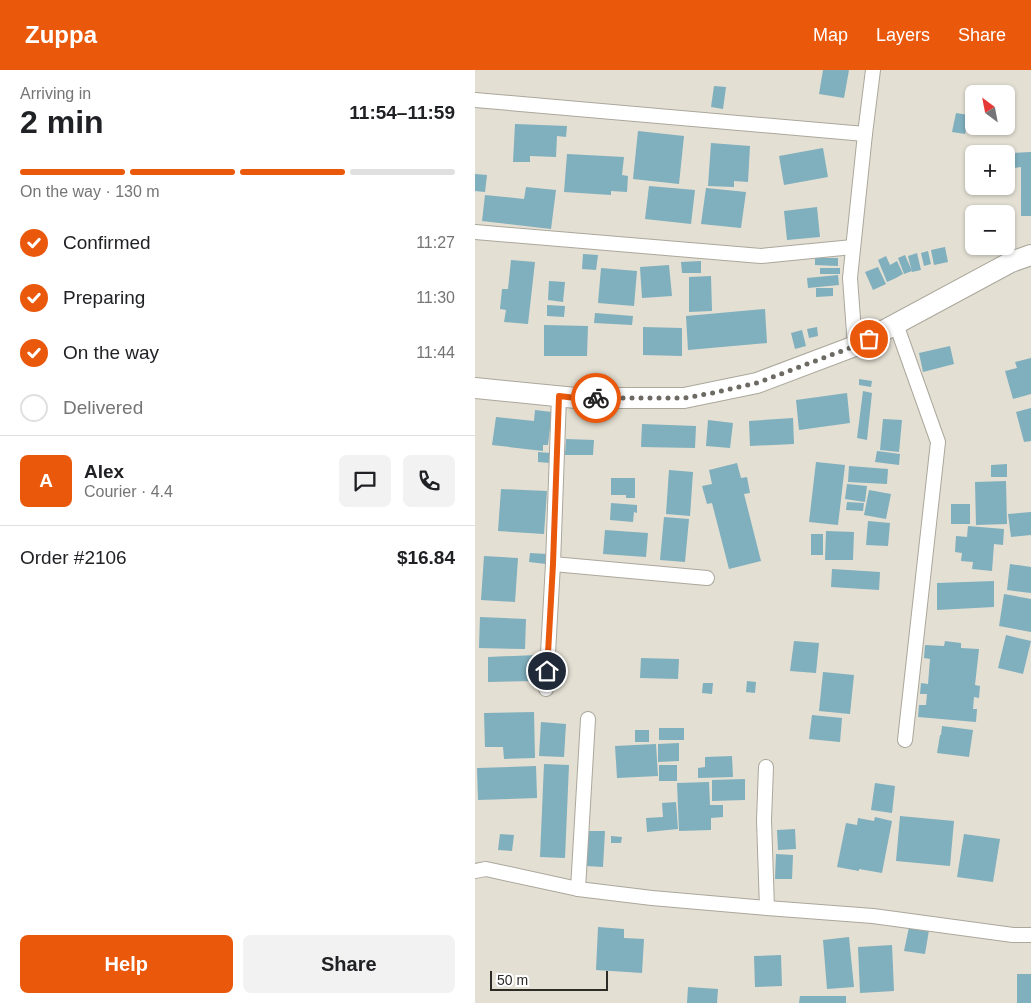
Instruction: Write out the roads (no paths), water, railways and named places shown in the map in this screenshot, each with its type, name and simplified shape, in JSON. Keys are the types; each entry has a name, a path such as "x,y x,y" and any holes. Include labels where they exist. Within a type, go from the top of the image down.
{"street":[{"path":"855,346 850,278 873,70"},
{"path":"475,100 865,134"},
{"path":"475,232 761,256 853,247"},
{"path":"475,388 576,398 684,398 757,383 855,346 1011,262 1031,255"},
{"path":"896,324 938,442 905,740"},
{"path":"546,689 559,396"},
{"path":"553,564 707,578"},
{"path":"578,889 588,719"},
{"path":"766,767 764,820 767,908"},
{"path":"475,871 486,870 578,889 652,898 873,916 1013,935 1031,935"}]}
